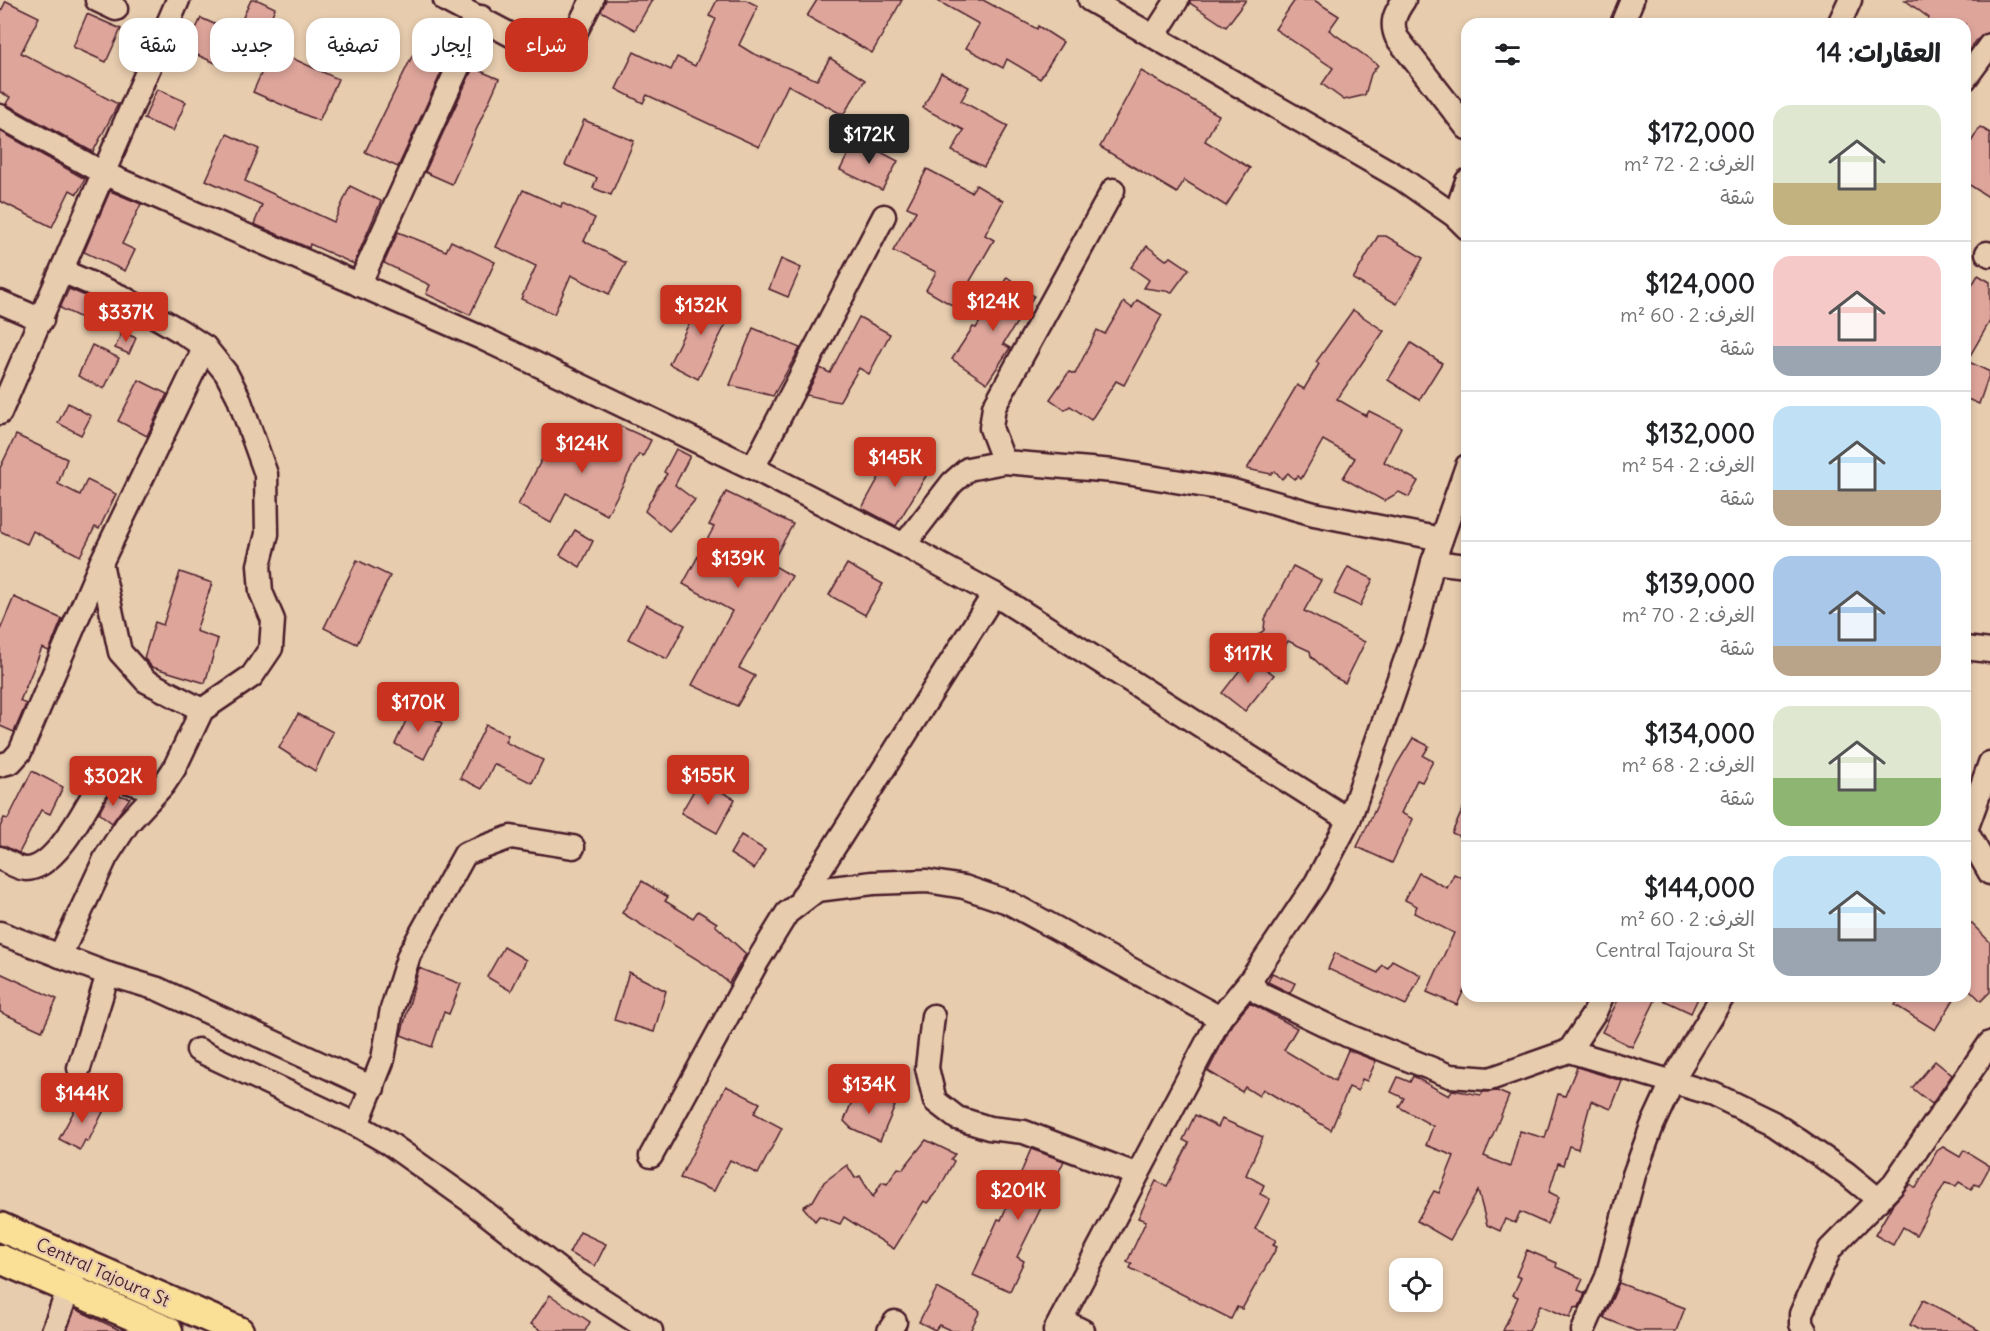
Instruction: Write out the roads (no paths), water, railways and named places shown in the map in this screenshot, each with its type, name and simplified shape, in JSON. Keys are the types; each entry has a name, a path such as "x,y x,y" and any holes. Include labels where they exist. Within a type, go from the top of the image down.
{"main road":[{"name":"Central Tajoura St","path":"0,1227 239,1331"},
{"path":"0,1259 168,1331"}],"street":[{"path":"0,412 42,320 178,0"},
{"path":"446,0 547,54 559,54 568,47 591,0"},
{"path":"1090,0 1402,179 1461,222"},
{"path":"1154,36 1177,0"},
{"path":"1404,0 1395,14 1393,28 1397,38 1461,120"},
{"path":"1624,18 1632,0"},
{"path":"1842,18 1850,0"},
{"path":"359,285 481,17"},
{"path":"1971,71 1990,45"},
{"path":"0,116 103,173 482,338 753,468 904,545 993,594 1349,820"},
{"path":"1004,462 991,428 994,407 1113,190"},
{"path":"753,468 884,216"},
{"path":"60,956 106,857 137,810 174,769 202,710 252,676 271,648 273,620 261,592 260,565 267,534 266,474 238,396 226,373 205,347 123,297 62,271"},
{"path":"0,302 42,320"},
{"path":"0,765 11,762 20,752 101,563 205,347"},
{"path":"904,545 952,483 968,469 1004,462 1114,471 1230,490 1314,514 1441,539"},
{"path":"1083,1331 1058,1325 1135,1174 1220,1018 1250,981 1316,883 1349,820 1414,636 1433,562 1461,483"},
{"path":"1433,562 1461,565"},
{"path":"101,563 120,652 146,681 202,710"},
{"path":"801,900 993,594"},
{"path":"1971,649 1990,651"},
{"path":"1971,813 1990,763"},
{"path":"0,858 25,869 42,865 60,848 99,785 107,780 115,778 156,791"},
{"path":"357,1125 383,1059 392,1009 408,955 465,854 511,837 573,847"},
{"path":"1971,840 1990,873"},
{"path":"651,1156 757,962 787,913 817,890 873,883 927,881 964,887 1008,902 1220,1018"},
{"path":"0,933 108,974 158,989 373,1088"},
{"path":"79,1068 108,974"},
{"path":"1250,981 1259,993 1349,1036 1450,1076 1490,1080 1569,1052 1713,1094 1773,1123 1846,1173 1879,1200"},
{"path":"1569,1052 1599,1002"},
{"path":"1583,1331 1607,1276 1638,1165 1672,1082 1719,1002"},
{"path":"933,1016 927,1068 935,1101 957,1118 989,1128 1024,1132 1135,1174"},
{"path":"1805,1331 1801,1324 1801,1314 1830,1249 1892,1186 1990,1043"},
{"path":"198,1050 357,1125 432,1173 572,1280 651,1331"},
{"path":"53,1331 80,1261"}]}
